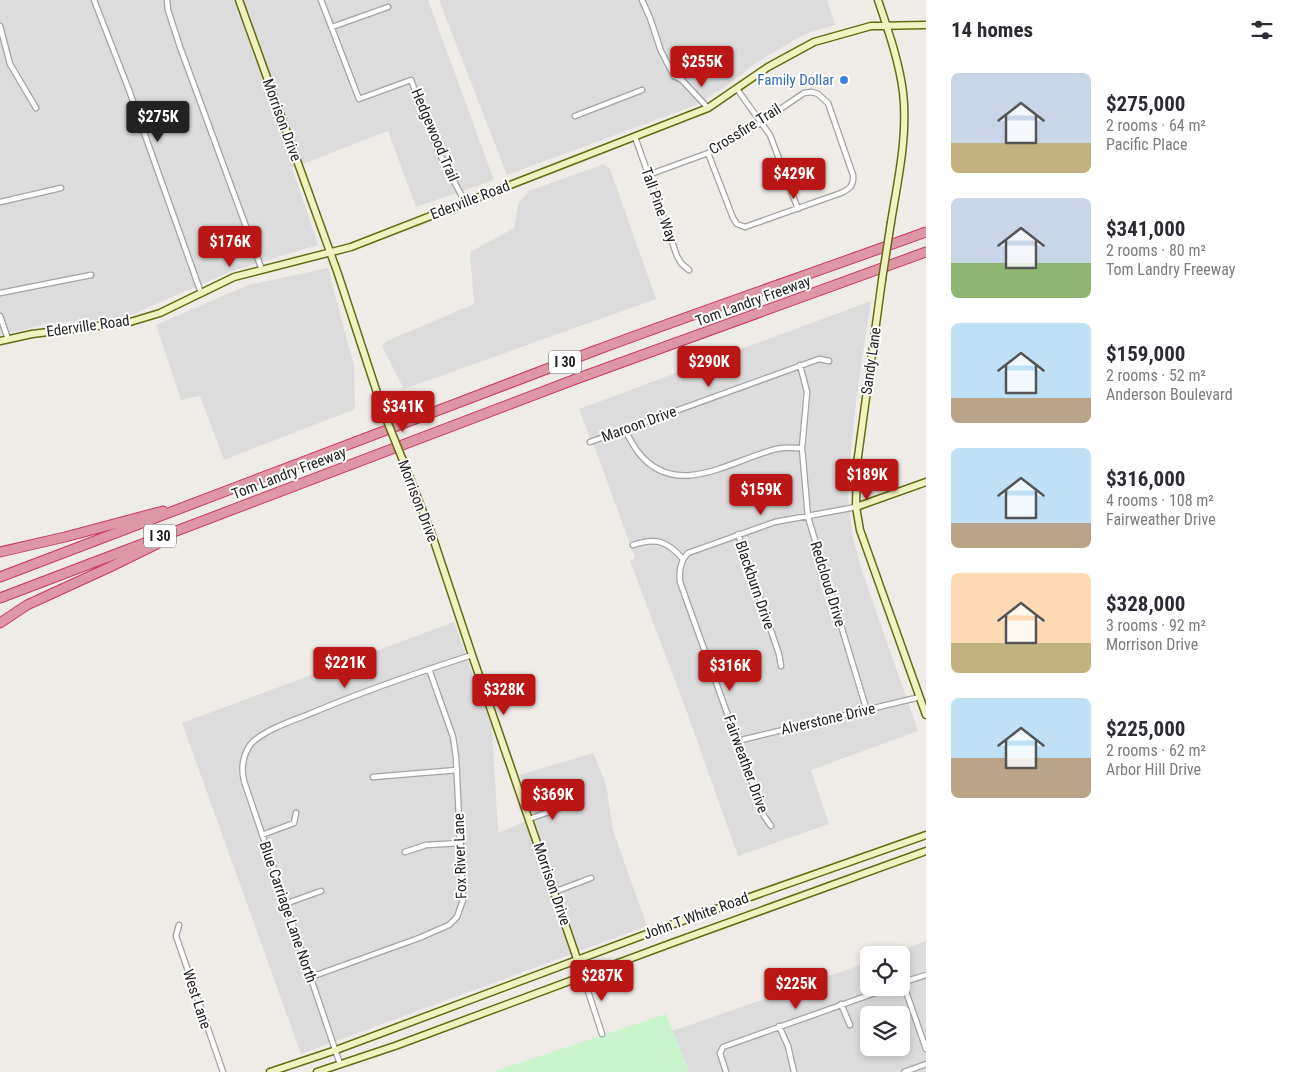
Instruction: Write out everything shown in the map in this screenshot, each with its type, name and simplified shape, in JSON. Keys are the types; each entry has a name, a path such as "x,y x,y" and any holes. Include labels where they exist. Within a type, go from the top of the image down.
{"highway":[{"name":"Tom Landry Freeway","path":"0,577 588,354 926,232"},
{"name":"Tom Landry Freeway","path":"0,598 576,379 926,252"},
{"path":"0,552 207,500"},
{"path":"0,623 27,605 110,567 215,515"}],"street":[{"path":"94,0 129,90 201,293"},
{"path":"168,0 168,10 180,47 262,270"},
{"name":"Morrison Drive","path":"239,0 330,253 383,411 432,535 583,976"},
{"name":"Hedgewood Trail","path":"321,0 359,99 412,80 439,153 465,202"},
{"path":"642,0 661,52 674,76 682,80 708,108"},
{"name":"Sandy Lane","path":"878,0 898,63 903,93 904,120 899,175 882,280 857,464 856,507 860,530 926,715"},
{"path":"332,27 388,7"},
{"name":"Ederville Road","path":"0,341 32,334 130,322 160,313 234,278 351,247 708,108 768,67 814,42 872,26 926,25"},
{"path":"0,26 10,64 36,108"},
{"path":"708,153 737,224 745,227 755,225 798,209 775,147 762,122 737,89"},
{"path":"575,116 642,90"},
{"name":"Crossfire Trail","path":"648,175 708,153 762,122 792,100 804,93 812,92 828,103 854,182 841,193 798,209"},
{"name":"Tall Pine Way","path":"635,137 677,256 681,263 689,270"},
{"path":"0,202 61,188"},
{"path":"0,293 91,275"},
{"path":"0,316 8,339"},
{"name":"Maroon Drive","path":"590,442 819,359 829,361"},
{"name":"Redcloud Drive","path":"800,366 807,392 802,448 808,516 866,711"},
{"path":"624,429 638,452 647,462 660,470 680,476 699,475 777,448 802,448"},
{"path":"633,544 647,540 661,542 674,548 683,559 688,553 775,522 856,507 926,482"},
{"name":"Blackburn Drive","path":"738,534 779,654 781,666"},
{"name":"Fairweather Drive","path":"683,559 680,570 680,582 764,816 771,826"},
{"path":"430,669 472,655"},
{"name":"Blue Carriage Lane North","path":"340,1064 244,781 243,759 251,744 274,728 333,704 430,669"},
{"name":"Fox River Lane","path":"311,977 419,938 449,925 456,917 463,900 457,770 453,737 430,669"},
{"name":"Alverstone Drive","path":"737,740 920,698"},
{"path":"373,777 457,770"},
{"path":"529,819 569,804"},
{"path":"262,835 294,823 296,814"},
{"name":"John T White Road","path":"270,1072 336,1050 668,926 926,835"},
{"path":"405,852 426,845 461,843"},
{"name":"John T White Road","path":"317,1072 395,1046 926,851"},
{"path":"554,892 591,878"},
{"path":"285,904 321,891"},
{"name":"West Lane","path":"179,925 176,936 223,1072"},
{"path":"910,980 926,975"},
{"path":"583,976 602,1034"},
{"path":"726,1072 720,1053 723,1047 865,996"},
{"path":"907,996 926,1048"},
{"path":"841,1004 850,1025"},
{"path":"780,1026 788,1046 794,1072"},
{"path":"904,1072 926,1064"}],"shaded area":[{"path":"0,0 428,0 494,180 416,207 388,131 292,168 318,245 232,271 124,318 49,323 0,336"},
{"path":"439,0 827,0 835,25 811,32 796,39 756,63 728,85 696,105 507,175"},
{"path":"604,164 610,169 656,299 404,389 382,346 387,341 474,304 470,252 514,228 518,204 529,191"},
{"path":"328,268 354,366 355,409 224,460 200,396 181,400 156,325 248,285"},
{"path":"871,301 858,386 847,486 852,534 861,568 918,731 811,770 829,824 738,856 688,715 630,561 635,558 579,409"},
{"path":"454,622 492,727 498,833 524,822 534,814 520,775 593,753 606,784 613,830 647,926 301,1054 182,723"},
{"path":"926,941 926,1072 689,1072 673,1031 860,965 860,996 910,996 910,947"}],"green space":[{"path":"666,1014 689,1072 492,1072"}],"place":[{"name":"Family Dollar","path":"844,80"}]}
